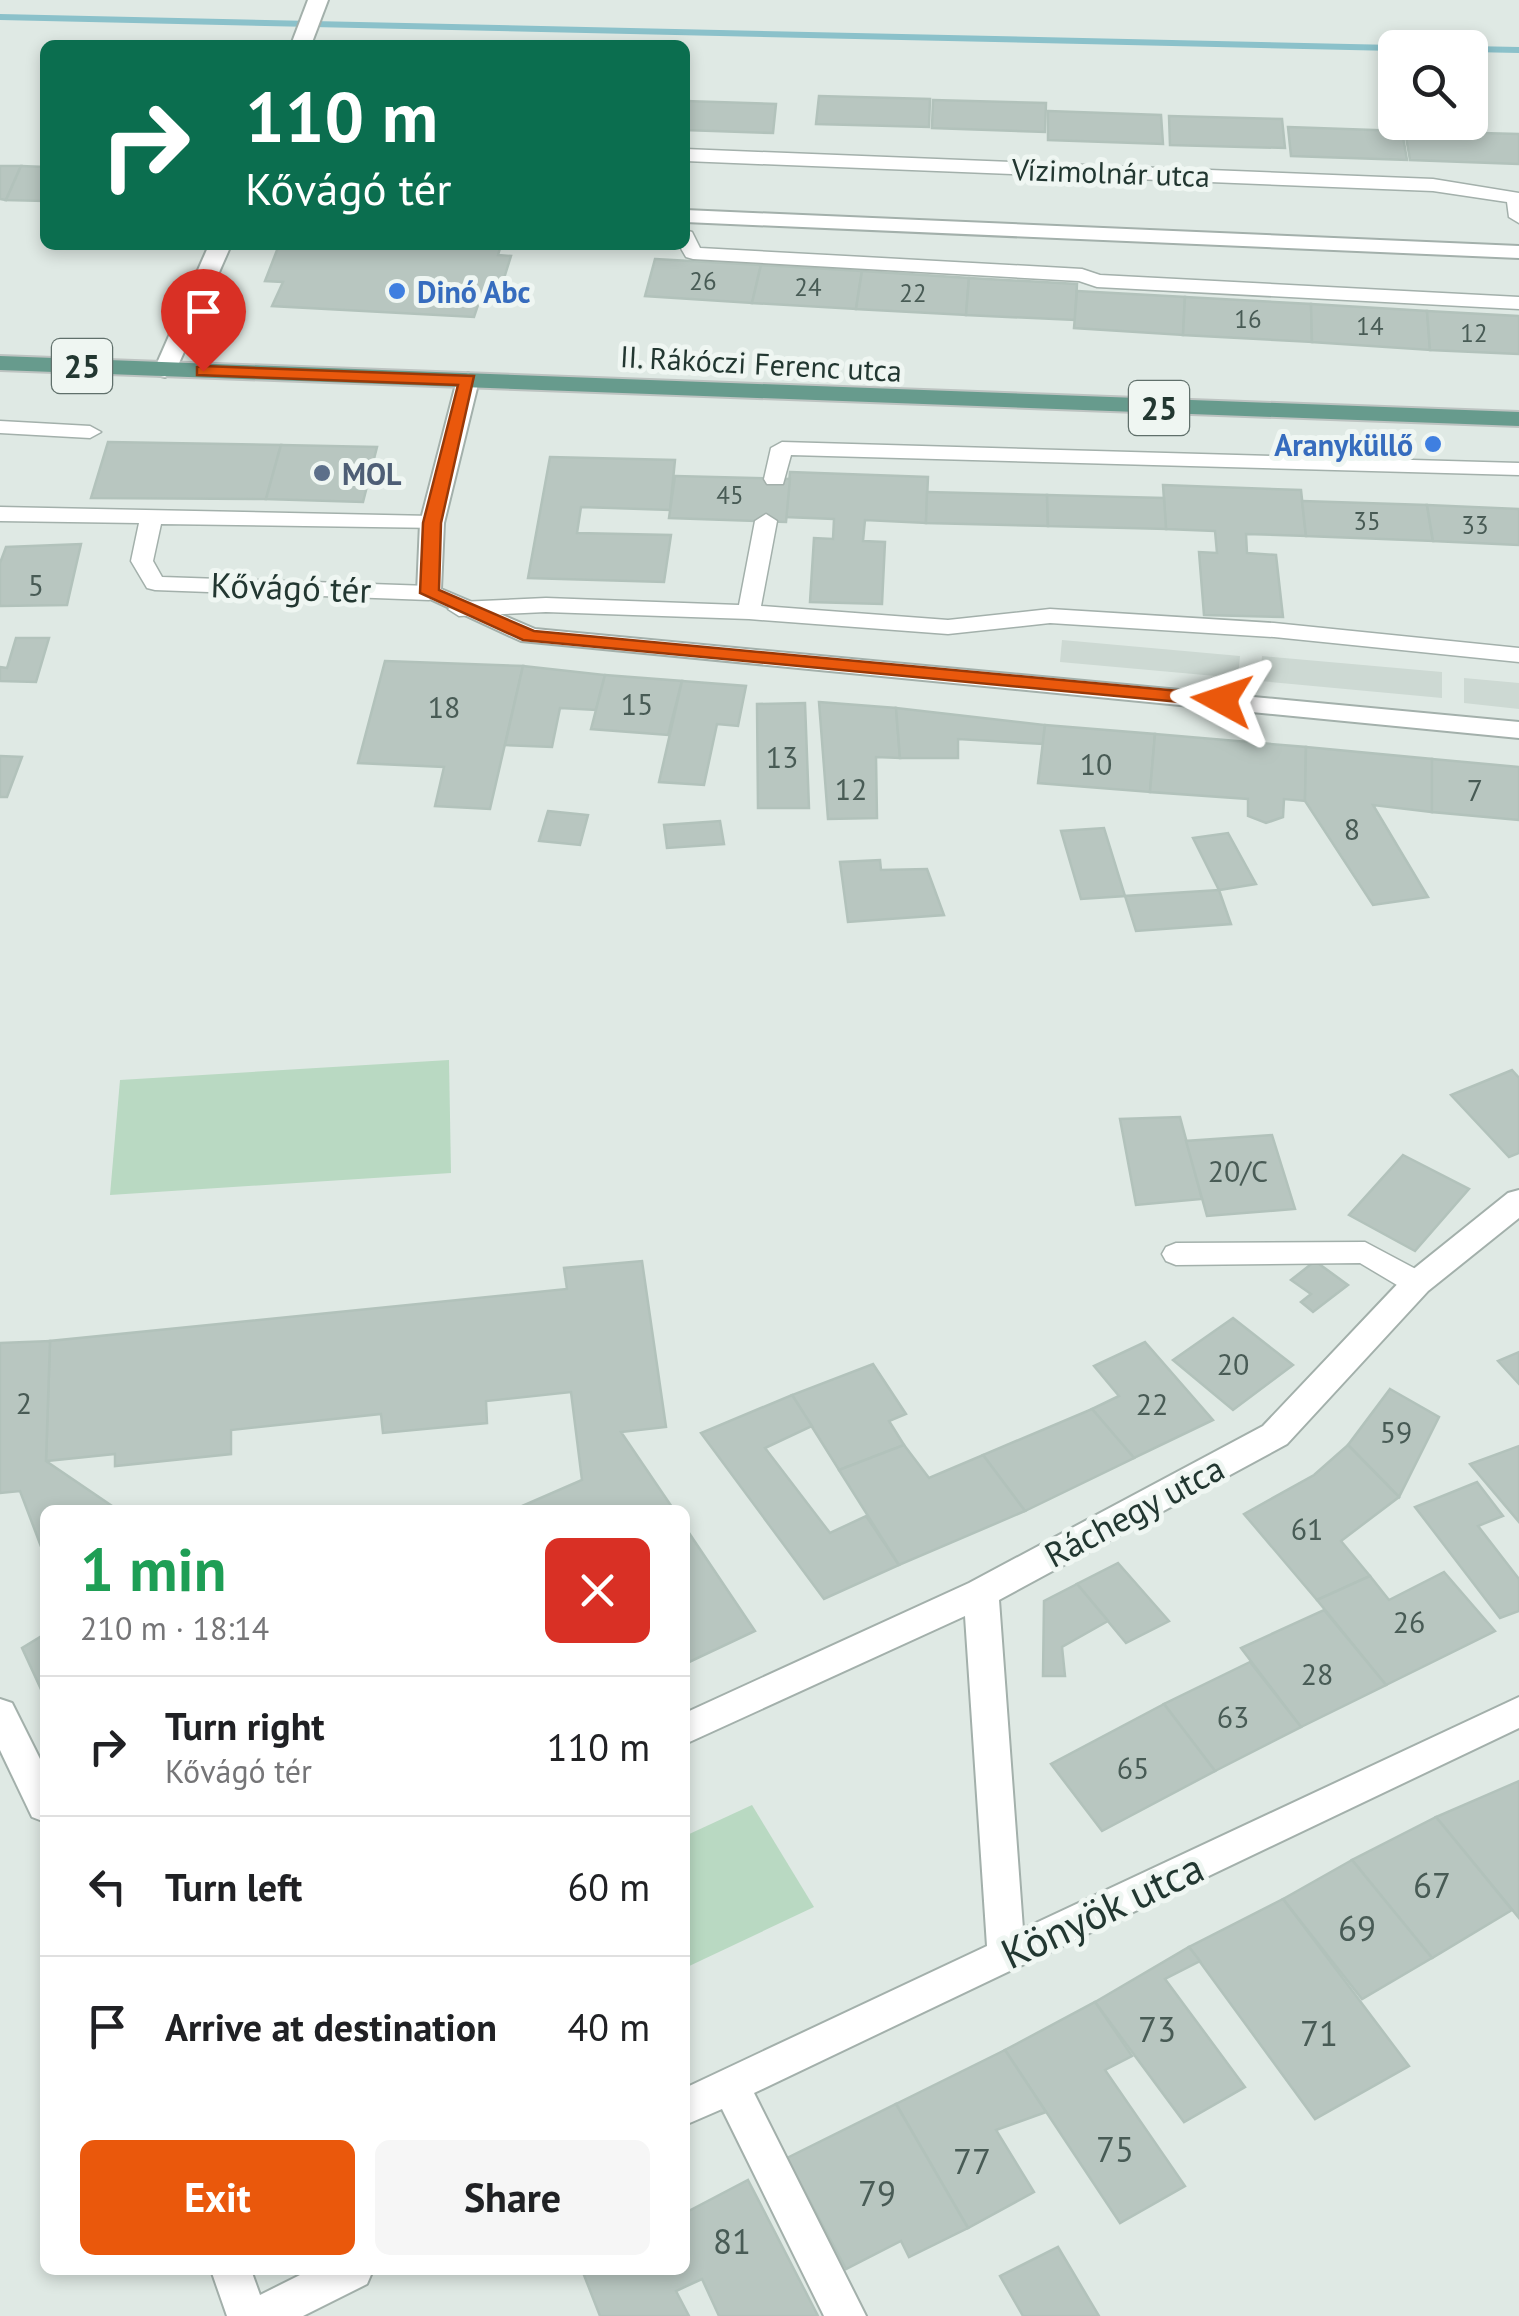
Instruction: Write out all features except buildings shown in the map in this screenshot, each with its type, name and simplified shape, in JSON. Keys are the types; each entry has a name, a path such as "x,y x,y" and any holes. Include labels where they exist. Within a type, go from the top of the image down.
{"main road":[{"name":"II. Rákóczi Ferenc utca","path":"0,363 858,398 1519,419"}],"street":[{"path":"304,37 317,2"},
{"name":"Vízimolnár utca","path":"690,216 1519,252"},
{"path":"165,370 218,250"},
{"path":"468,380 432,523 429,593 459,610 530,636 1519,730"},
{"name":"Ráchegy utca","path":"690,1727 981,1594 1275,1435 1416,1283 1519,1200"},
{"path":"981,1594 1006,1955"},
{"name":"Könyök utca","path":"690,2105 1519,1712"},
{"path":"0,1714 40,1796"},
{"path":"730,2085 846,2316"},
{"path":"233,2275 247,2316"},
{"path":"260,2316 343,2275"}],"lane":[{"name":"Vízimolnár utca","path":"690,155 1433,184 1516,198 1519,217"},
{"path":"690,247 693,253 1082,275 1097,281 1519,302"},
{"path":"0,428 90,432"},
{"path":"775,479 782,448 1519,469"},
{"name":"Kővágó tér","path":"0,514 432,523"},
{"name":"Kővágó tér","path":"152,516 142,561 155,583 429,593"},
{"path":"750,612 766,521"},
{"path":"459,610 546,605 750,612 948,627 1068,618 1274,630 1519,655"},
{"path":"1176,1254 1366,1252 1416,1283"}],"shaded area":[{"path":"1062,640 1240,656 1238,678 1060,662"},
{"path":"1262,656 1442,672 1442,698 1260,681"},
{"path":"1464,678 1519,683 1519,709 1464,703"}],"green space":[{"path":"449,1060 451,1173 110,1195 120,1080"},
{"path":"752,1805 814,1907 690,1966 690,1834"}],"waterway":[{"path":"0,17 1378,48"},
{"path":"1488,49 1519,50"}],"place":[{"name":"Dinó Abc","path":"397,291"},
{"name":"Aranyküllő","path":"1433,444"},
{"name":"MOL","path":"322,473"}],"route":[{"path":"203,371 468,380 432,523 429,593 459,610 530,636 1222,700"}]}
